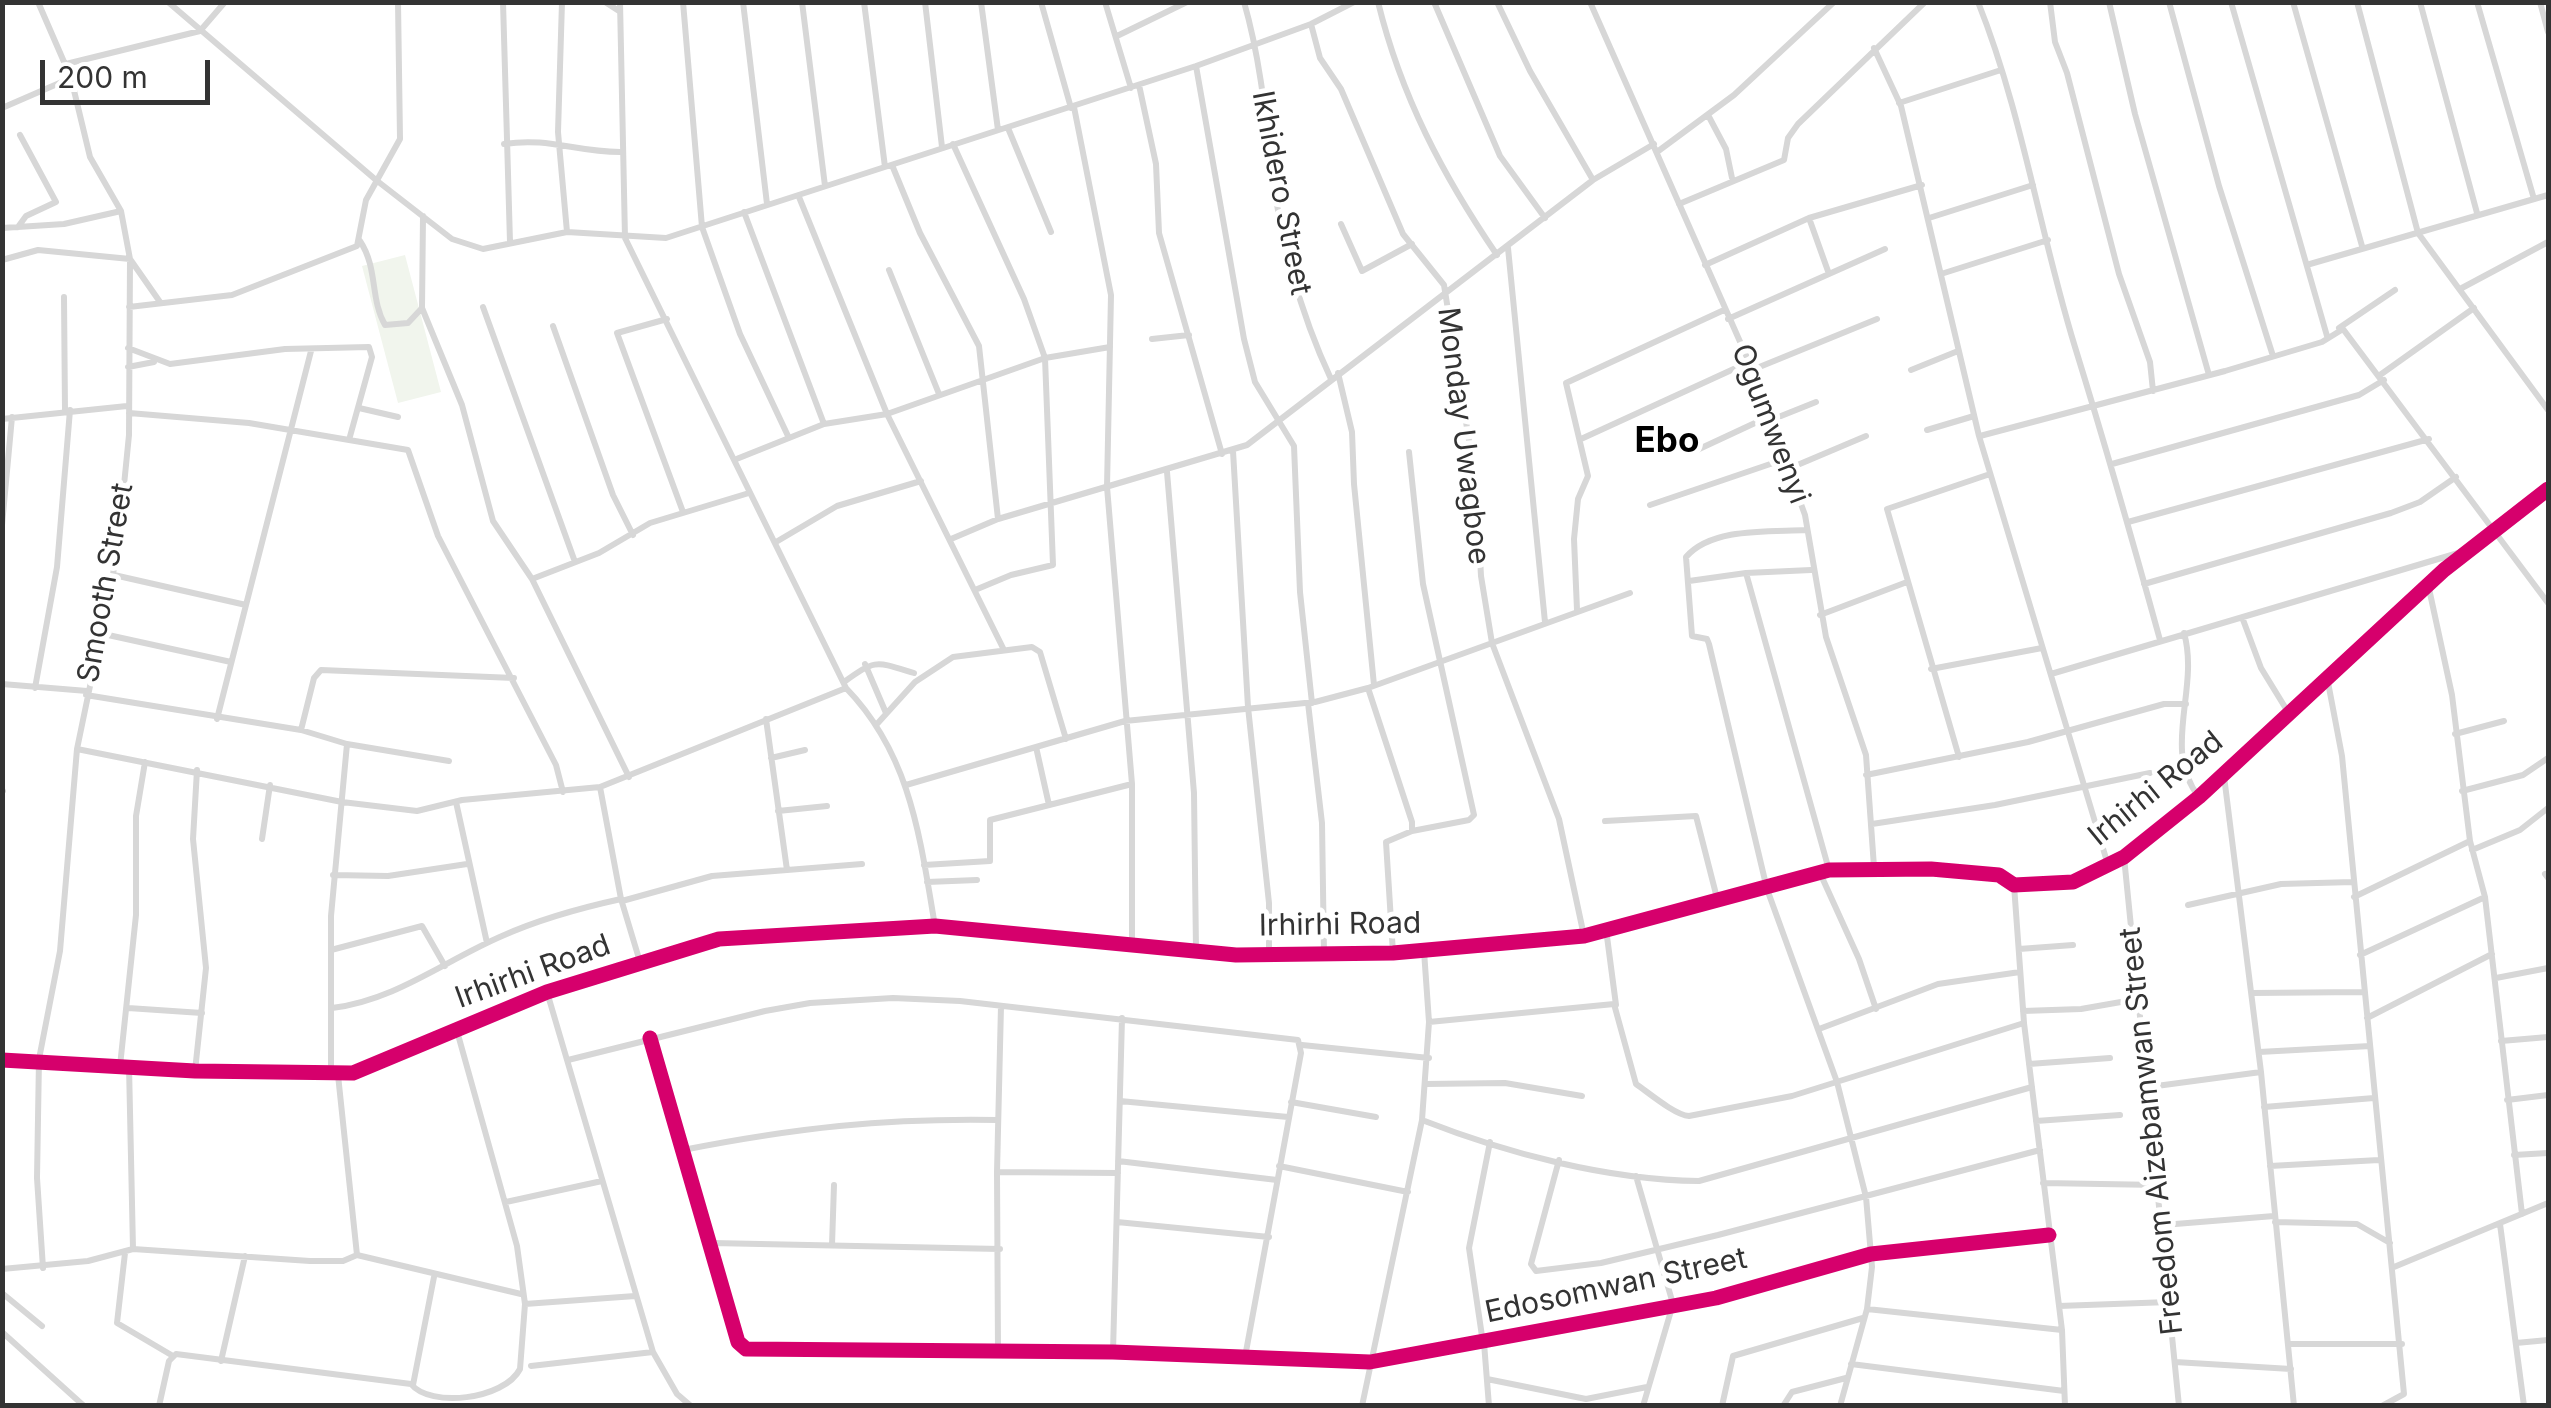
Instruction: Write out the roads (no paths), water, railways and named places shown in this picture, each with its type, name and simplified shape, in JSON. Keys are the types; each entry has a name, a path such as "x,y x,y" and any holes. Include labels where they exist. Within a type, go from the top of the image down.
{"street":[{"name":"Smooth Street","path":"38,2 71,78 90,157 121,212 130,259 128,410 114,574 77,749 60,951 39,1059 36,1178 44,1268"},
{"path":"168,2 376,180 452,239 483,248 567,232 666,238 1135,87 1311,24 1354,2"},
{"path":"66,64 200,31 224,2"},
{"path":"398,2 400,139 366,200 360,242 374,268 375,296 386,326 408,323 422,308"},
{"path":"503,2 504,144 510,242"},
{"path":"562,2 559,144 567,232"},
{"path":"605,2 620,6 620,152 625,238 845,685 876,724 906,785 935,926"},
{"path":"683,2 702,227 740,334 788,436"},
{"path":"744,2 767,204"},
{"path":"802,2 824,186"},
{"path":"864,2 888,166 979,346 998,519"},
{"path":"925,2 942,147"},
{"path":"981,2 998,130"},
{"path":"1041,2 1073,108 1108,273 1107,487 1132,784 1132,942"},
{"path":"1105,2 1135,87 1156,164 1159,233 1222,454"},
{"path":"1162,2 1166,11"},
{"path":"1116,36 1187,2"},
{"name":"Ikhidero Street","path":"1244,2 1270,125 1271,163 1287,243 1307,326 1331,380"},
{"path":"1378,2 1392,52 1433,154 1497,254"},
{"path":"1434,2 1500,156 1545,218"},
{"path":"1497,2 1530,71 1593,180"},
{"name":"Ogumwenyi","path":"1590,2 1750,366 1785,459 1806,530 1820,615 1866,755 1874,867"},
{"path":"951,539 998,519 1233,451 1261,436 1279,418 1593,180 1708,115 1834,2"},
{"path":"1678,204 1732,178 1784,160 1788,138 1798,124 1924,2"},
{"path":"1978,2 2001,70 2160,640"},
{"path":"2050,2 2055,42 2067,73 2119,274 2150,362 2153,391"},
{"path":"2110,2 2135,114 2210,375"},
{"path":"2169,2 2219,186 2273,356"},
{"path":"2231,2 2266,132 2310,264 2327,336"},
{"path":"2293,2 2362,246"},
{"path":"2357,2 2418,233 2548,410"},
{"path":"2420,2 2458,127 2477,213"},
{"path":"2477,2 2534,199"},
{"path":"2540,2 2548,32"},
{"name":"Monday Uwagboe","path":"1311,24 1320,58 1335,76 1412,244 1439,276 1458,350 1492,643 1559,819 1584,936"},
{"path":"1874,48 1899,102 1922,185 1974,416 2108,865"},
{"path":"1196,66 1209,120 1244,339 1256,382 1294,446 1300,592 1322,822 1324,954"},
{"path":"1899,102 2001,70"},
{"path":"2,108 71,78"},
{"path":"1708,115 1726,148 1732,178"},
{"path":"1008,128 1051,232"},
{"path":"18,227 26,216 56,202 20,135"},
{"path":"504,144 538,139 582,152 620,152"},
{"path":"952,144 1024,299 1045,358 1052,565 975,590"},
{"path":"1929,218 2033,184"},
{"path":"1705,265 1810,218 1922,185"},
{"path":"2310,264 2548,195"},
{"path":"798,197 888,414 1003,648"},
{"path":"2,228 64,224 121,212"},
{"path":"744,212 824,424"},
{"path":"423,215 422,308 462,404 492,521 532,579 629,777"},
{"path":"1810,218 1829,274"},
{"path":"1340,224 1362,271 1412,244"},
{"path":"1941,274 2048,240"},
{"path":"129,307 232,295 348,252 360,242"},
{"path":"2460,288 2548,244"},
{"path":"1508,246 1545,622"},
{"path":"2,260 38,250 130,259 160,302"},
{"path":"1728,319 1885,250"},
{"path":"889,270 938,394"},
{"path":"1980,436 2273,356 2327,336 2395,290"},
{"path":"35,688 56,567 68,410 64,296"},
{"path":"484,307 575,562"},
{"path":"2112,464 2359,395 2474,308"},
{"path":"1576,610 1574,539 1578,500 1588,476 1566,383 1724,310"},
{"path":"667,319 617,333 684,512"},
{"path":"1581,439 1750,366 1878,320"},
{"path":"554,326 613,495 632,535"},
{"path":"2338,329 2348,333 2429,439 2548,604"},
{"path":"1152,340 1189,336"},
{"path":"734,460 824,424 888,414 985,376 1045,358 1110,347"},
{"path":"128,348 154,362"},
{"path":"128,367 154,362 207,362 285,349 371,349 350,440"},
{"path":"217,719 311,351"},
{"path":"1910,370 1958,351"},
{"path":"1338,373 1355,456 1370,686 1412,830"},
{"path":"1697,450 1816,402"},
{"path":"359,408 398,416"},
{"path":"2,418 68,410 128,410 408,450 438,536 514,678 556,764 564,792"},
{"path":"2,525 12,416"},
{"path":"1926,430 1974,416"},
{"path":"1788,469 1866,436"},
{"path":"2128,522 2429,439"},
{"path":"1233,451 1248,707 1269,902 1269,955"},
{"path":"1393,953 1386,842 1412,830 1469,820 1474,814 1437,662 1423,584 1409,452"},
{"path":"1650,505 1785,459"},
{"path":"1167,472 1198,874 1196,950"},
{"path":"1958,757 1887,509 1990,474"},
{"path":"2144,584 2390,513 2420,502 2456,477"},
{"path":"776,542 836,506 922,481"},
{"name":"Irhirhi Road","path":"2,1060 334,1076 457,1031 547,992 718,939 935,926 1269,955 1393,953 1584,936 1718,904 1824,872 1874,867 1999,876 2014,885 2073,882 2124,857 2199,797 2428,584 2548,489"},
{"path":"532,579 684,512 748,493"},
{"path":"1806,530 1743,533 1696,548 1686,557 1692,636 1707,638 1710,644 1767,890 1837,1082 1866,1198 1872,1254 1865,1314 1840,1406"},
{"path":"2050,674 2467,551"},
{"path":"1689,581 1811,570"},
{"path":"1746,573 1824,872 1876,1009"},
{"path":"114,574 246,605"},
{"path":"1820,615 1907,582"},
{"path":"2428,584 2441,630 2470,840 2485,897 2522,1214"},
{"path":"906,785 1125,722 1310,703 1370,686 1630,592"},
{"path":"2242,617 2261,668 2288,712"},
{"path":"99,633 231,662"},
{"path":"2184,633 2191,674 2180,752 2187,782 2199,797"},
{"path":"876,724 932,668 953,657 1032,647 1040,652 1066,738"},
{"path":"1931,668 2042,648"},
{"path":"77,749 198,770 342,802 416,811 456,802 600,786 845,685 865,664 877,662 914,673"},
{"path":"865,664 886,713"},
{"path":"302,730 314,678 321,670 514,678"},
{"path":"2327,676 2342,756 2378,1160 2402,1344 2404,1394 2382,1406"},
{"path":"2,684 87,692 449,761"},
{"path":"1866,775 1958,757 2164,704 2186,704"},
{"path":"766,719 787,870"},
{"path":"2455,734 2504,721"},
{"path":"347,744 333,875 332,1008 334,1076 358,1255"},
{"path":"1036,746 1049,806"},
{"path":"771,758 805,750"},
{"path":"2462,791 2523,775 2548,758"},
{"path":"145,762 136,816 136,915 125,1066 129,1251 117,1323 173,1356 412,1386 418,1394 456,1402 475,1402 501,1390 520,1369 526,1304 506,1202 457,1031"},
{"path":"195,1071 206,950 193,838 198,770"},
{"path":"1872,824 2150,772"},
{"path":"2224,776 2259,1052 2294,1406"},
{"path":"924,865 990,861 990,820 1132,784"},
{"path":"262,840 270,785"},
{"path":"600,786 621,900 640,962"},
{"path":"456,802 487,944"},
{"path":"778,810 827,806"},
{"path":"2472,850 2520,830 2548,808"},
{"path":"1605,821 1696,816 1718,904"},
{"path":"2354,898 2470,840"},
{"name":"Freedom Aizebamwan Street","path":"2124,857 2179,1406"},
{"path":"333,875 388,876 467,864"},
{"path":"332,1008 384,996 487,944 570,911 712,876 862,864"},
{"path":"927,882 977,880"},
{"path":"2188,906 2240,890 2282,884 2353,882"},
{"path":"2014,885 2024,1023 2062,1330 2065,1406"},
{"path":"2360,955 2485,897"},
{"path":"331,950 422,926 445,966"},
{"path":"1606,930 1616,1006 1636,1084 1679,1115 1792,1096 2024,1023"},
{"path":"2019,949 2073,944"},
{"path":"1362,1406 1422,1120 1429,1022 1424,951"},
{"path":"2366,1018 2492,954"},
{"path":"2496,978 2548,968"},
{"path":"1819,1028 1938,984 2020,972"},
{"path":"547,992 653,1352 676,1394 692,1406"},
{"path":"2252,993 2363,992"},
{"path":"568,1060 810,1002 892,998 1122,1018 1428,1058"},
{"path":"2023,1011 2081,1009 2138,999"},
{"path":"1429,1022 1610,1003 1616,1006"},
{"path":"998,1352 1000,1006"},
{"path":"128,1008 202,1013"},
{"path":"1113,1352 1122,1018"},
{"path":"2500,1041 2548,1036"},
{"path":"650,1038 711,1243 1000,1249"},
{"path":"1245,1357 1302,1044"},
{"path":"2259,1052 2370,1046"},
{"path":"2029,1064 2110,1058"},
{"path":"2149,1087 2261,1072"},
{"path":"1426,1084 1505,1082 1582,1096"},
{"path":"1422,1120 1558,1160 1636,1176 1699,1180 2032,1088"},
{"path":"2507,1100 2548,1095"},
{"path":"2264,1107 2374,1098"},
{"path":"1120,1101 1288,1117"},
{"path":"1291,1102 1376,1117"},
{"path":"2036,1122 2120,1115"},
{"path":"683,1150 782,1130 895,1118 998,1120"},
{"path":"1489,1406 1470,1248 1490,1142"},
{"path":"1558,1160 1530,1264 1533,1269 1564,1270 1657,1250 2040,1150"},
{"path":"2514,1155 2548,1153"},
{"path":"2270,1166 2378,1160"},
{"path":"1118,1161 1278,1180"},
{"path":"1280,1166 1408,1192"},
{"path":"997,1172 1118,1173"},
{"path":"1636,1176 1673,1304 1643,1406"},
{"path":"506,1202 602,1180"},
{"path":"2043,1183 2158,1185"},
{"path":"832,1246 834,1185"},
{"path":"2394,1268 2548,1204"},
{"path":"2163,1225 2274,1219 2357,1224 2390,1244"},
{"path":"1117,1222 1268,1237"},
{"path":"2500,1224 2524,1406"},
{"name":"Edosomwan Street","path":"711,1243 738,1342 746,1350 1113,1352 1370,1362 1716,1298 1872,1254 2050,1235"},
{"path":"2,1268 44,1268 129,1251 310,1261 358,1255 521,1294"},
{"path":"221,1361 246,1256"},
{"path":"412,1386 434,1276"},
{"path":"2,1293 42,1326"},
{"path":"526,1304 635,1296"},
{"path":"2059,1306 2169,1302"},
{"path":"1722,1406 1733,1356 1865,1314 2062,1330"},
{"path":"2,1332 84,1406"},
{"path":"2516,1343 2548,1340"},
{"path":"2288,1344 2402,1344"},
{"path":"531,1366 653,1352"},
{"path":"159,1406 173,1356"},
{"path":"2175,1362 2291,1369"},
{"path":"1850,1364 2064,1391"},
{"path":"1783,1406 1788,1394 1848,1377"},
{"path":"1487,1379 1586,1399 1647,1388"}],"district":[{"name":"Ebo","path":"1667,441"}]}
